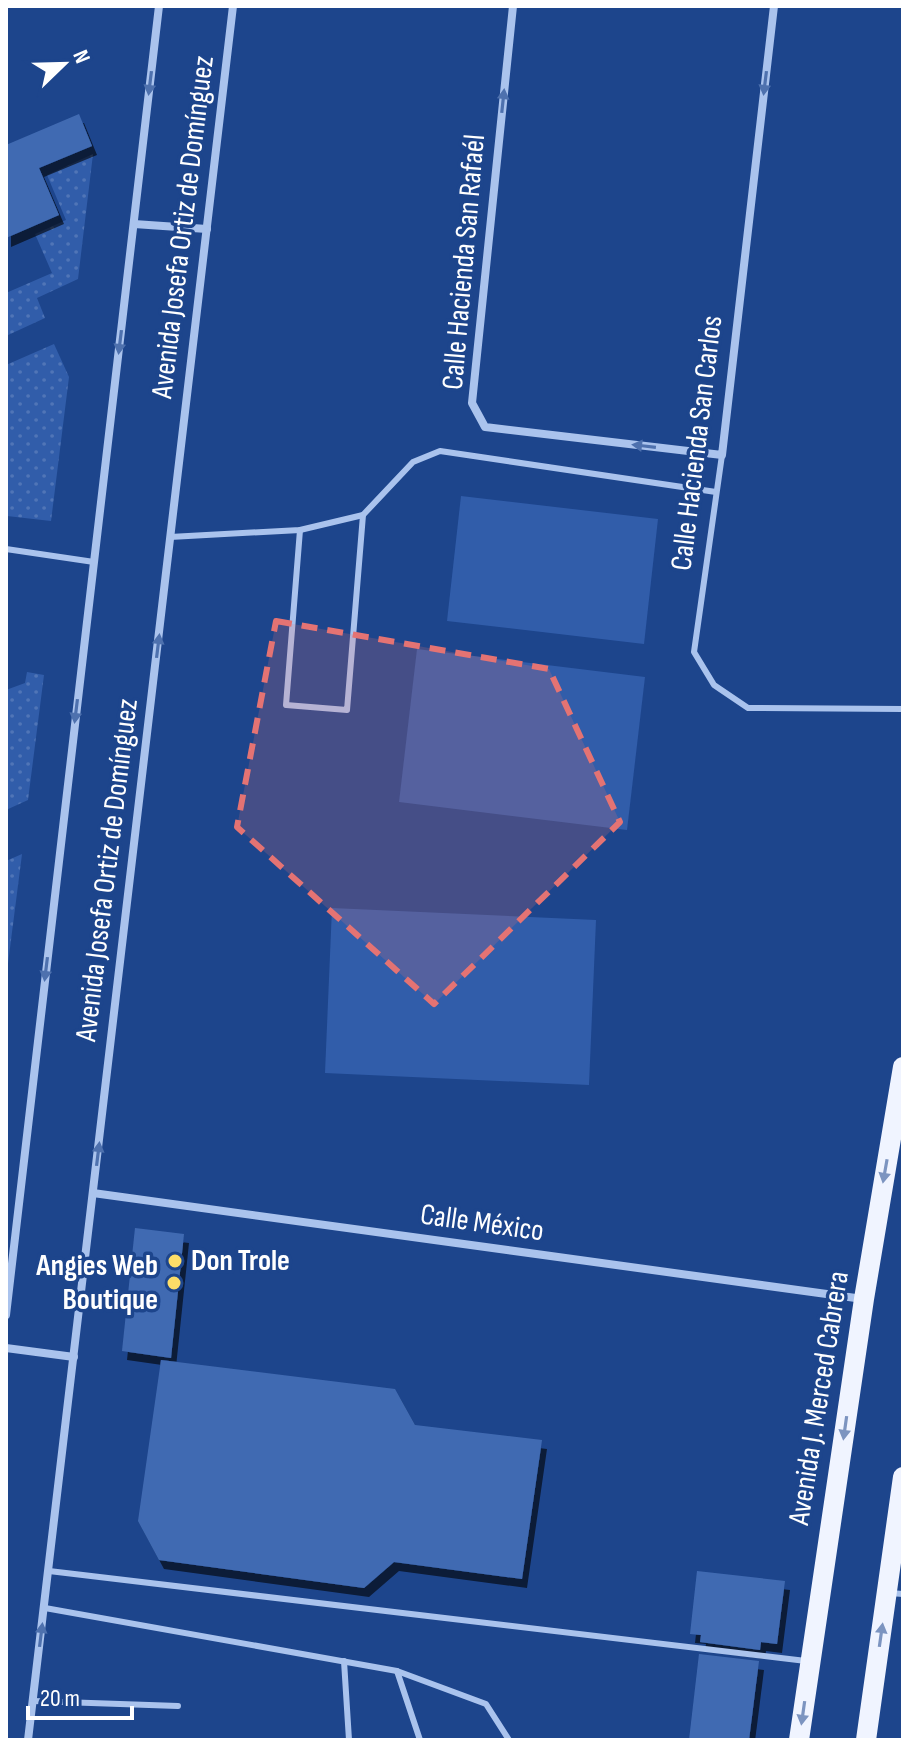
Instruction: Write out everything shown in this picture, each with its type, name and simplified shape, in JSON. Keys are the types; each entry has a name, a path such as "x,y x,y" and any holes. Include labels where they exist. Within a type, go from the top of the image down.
{"main road":[{"name":"Avenida J. Merced Cabrera","path":"799,1740 864,1299 903,1067"},
{"path":"866,1740 895,1594 903,1477"}],"street":[{"name":"Avenida Josefa Ortiz de Domínguez","path":"6,1315 159,6"},
{"name":"Avenida Josefa Ortiz de Domínguez","path":"28,1740 233,6"},
{"name":"Calle Hacienda San Rafaél","path":"513,6 472,403 485,427 722,455"},
{"name":"Calle Hacienda San Carlos","path":"722,455 774,6"},
{"path":"134,224 207,229"},
{"name":"Calle México","path":"93,1193 864,1299"},
{"path":"6,1348 74,1357"}],"lane":[{"path":"170,537 300,530 363,515 413,462 440,451 716,492"},
{"name":"Calle Hacienda San Carlos","path":"722,455 694,652 714,685 748,708 903,709"},
{"path":"300,530 286,705 347,710 363,515"},
{"path":"6,549 94,562"},
{"path":"49,1571 810,1661"},
{"path":"45,1608 397,1671 486,1704 509,1740"},
{"path":"344,1661 349,1740"},
{"path":"397,1671 420,1740"},
{"path":"33,1701 178,1706"}],"highlighted area":[{"path":"276,621 549,669 620,822 434,1004 237,827"}],"shaded area":[{"path":"93,154 78,279 37,298 45,318 6,336 6,293 52,273 35,234 66,220 47,175"},
{"path":"54,344 69,377 51,521 7,516 6,365"},
{"path":"461,496 658,519 644,644 447,621"},
{"path":"417,649 645,677 627,830 399,802"},
{"path":"27,672 44,675 28,800 6,810 6,690 25,683"},
{"path":"22,854 6,979 6,861"},
{"path":"332,908 596,920 589,1085 325,1073"}],"building":[{"path":"79,114 92,146 39,168 59,215 6,238 6,145"},
{"path":"135,1228 184,1234 171,1358 122,1351"},
{"path":"161,1360 395,1389 415,1425 542,1440 522,1579 394,1562 364,1588 159,1560 138,1521"},
{"path":"697,1571 785,1581 777,1644 761,1642 760,1650 700,1642 701,1635 690,1634"},
{"path":"699,1654 759,1661 749,1740 689,1740"}],"place":[{"name":"Don Trole","path":"175,1261"},
{"name":"Angies Web Boutique","path":"174,1283"}]}
